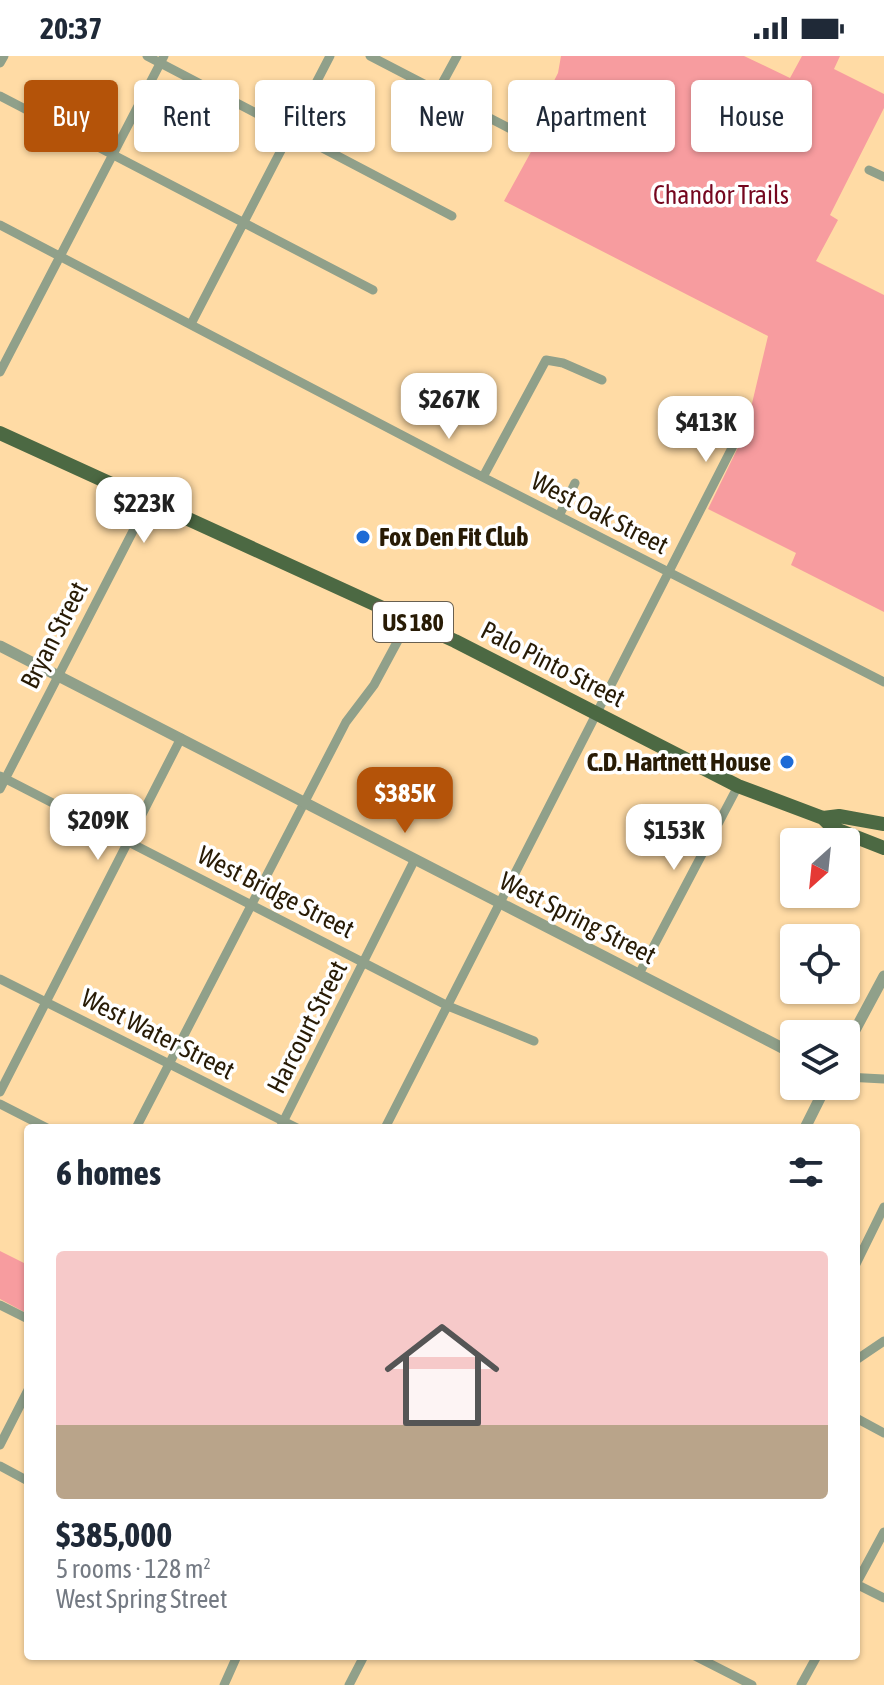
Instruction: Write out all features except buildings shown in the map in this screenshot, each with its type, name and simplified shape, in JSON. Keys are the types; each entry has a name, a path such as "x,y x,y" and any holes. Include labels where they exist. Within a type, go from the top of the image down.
{"main road":[{"name":"Palo Pinto Street","path":"0,433 409,620 599,713 738,786 823,818 833,828"},
{"name":"Palo Pinto Street","path":"860,829 884,824"},
{"path":"860,829 884,832"},
{"name":"Palo Pinto Street","path":"860,830 884,848"}],"street":[{"path":"0,63 4,56"},
{"path":"147,56 162,60 255,112"},
{"path":"318,80 330,56"},
{"path":"370,56 417,80"},
{"path":"444,80 457,56"},
{"path":"0,372 162,60"},
{"path":"0,96 373,290"},
{"path":"191,324 282,152"},
{"path":"330,152 452,216"},
{"path":"869,170 884,177"},
{"name":"West Oak Street","path":"0,225 884,682"},
{"path":"483,477 546,360 563,363 602,380"},
{"path":"387,1124 734,444"},
{"path":"559,516 575,483"},
{"name":"Bryan Street","path":"0,789 3,777 148,502"},
{"path":"138,1124 346,722 374,685 409,620"},
{"name":"West Spring Street","path":"0,646 780,1047"},
{"path":"0,1092 181,738"},
{"name":"West Bridge Street","path":"3,777 448,1006 534,1041"},
{"path":"639,974 738,786"},
{"name":"Harcourt Street","path":"283,1124 415,859"},
{"path":"860,1021 884,976"},
{"name":"West Water Street","path":"0,979 280,1124"},
{"path":"860,1078 884,1079"},
{"path":"807,1124 819,1100"},
{"path":"0,1104 39,1124"},
{"path":"860,1256 884,1207"},
{"path":"0,1305 24,1317"},
{"path":"860,1357 884,1341"},
{"path":"0,1445 24,1398"},
{"path":"860,1420 884,1433"},
{"path":"0,1466 24,1479"},
{"path":"860,1577 884,1532"},
{"path":"860,1586 884,1598"},
{"path":"224,1685 235,1660"},
{"path":"349,1685 362,1660"},
{"path":"703,1660 752,1685"},
{"path":"801,1685 815,1660"}],"green space":[{"name":"Chandor Trails","path":"561,56 744,56 790,78 802,56 840,56 834,69 884,94 884,108 830,215 838,220 816,261 884,295 884,612 791,565 796,553 708,509 745,433 768,336 504,201 531,152 675,152 675,80 554,80"},
{"path":"0,1251 24,1263 24,1312 0,1299"}],"place":[{"name":"Fox Den Fit Club","path":"363,537"},
{"name":"C.D. Hartnett House","path":"787,762"}]}
